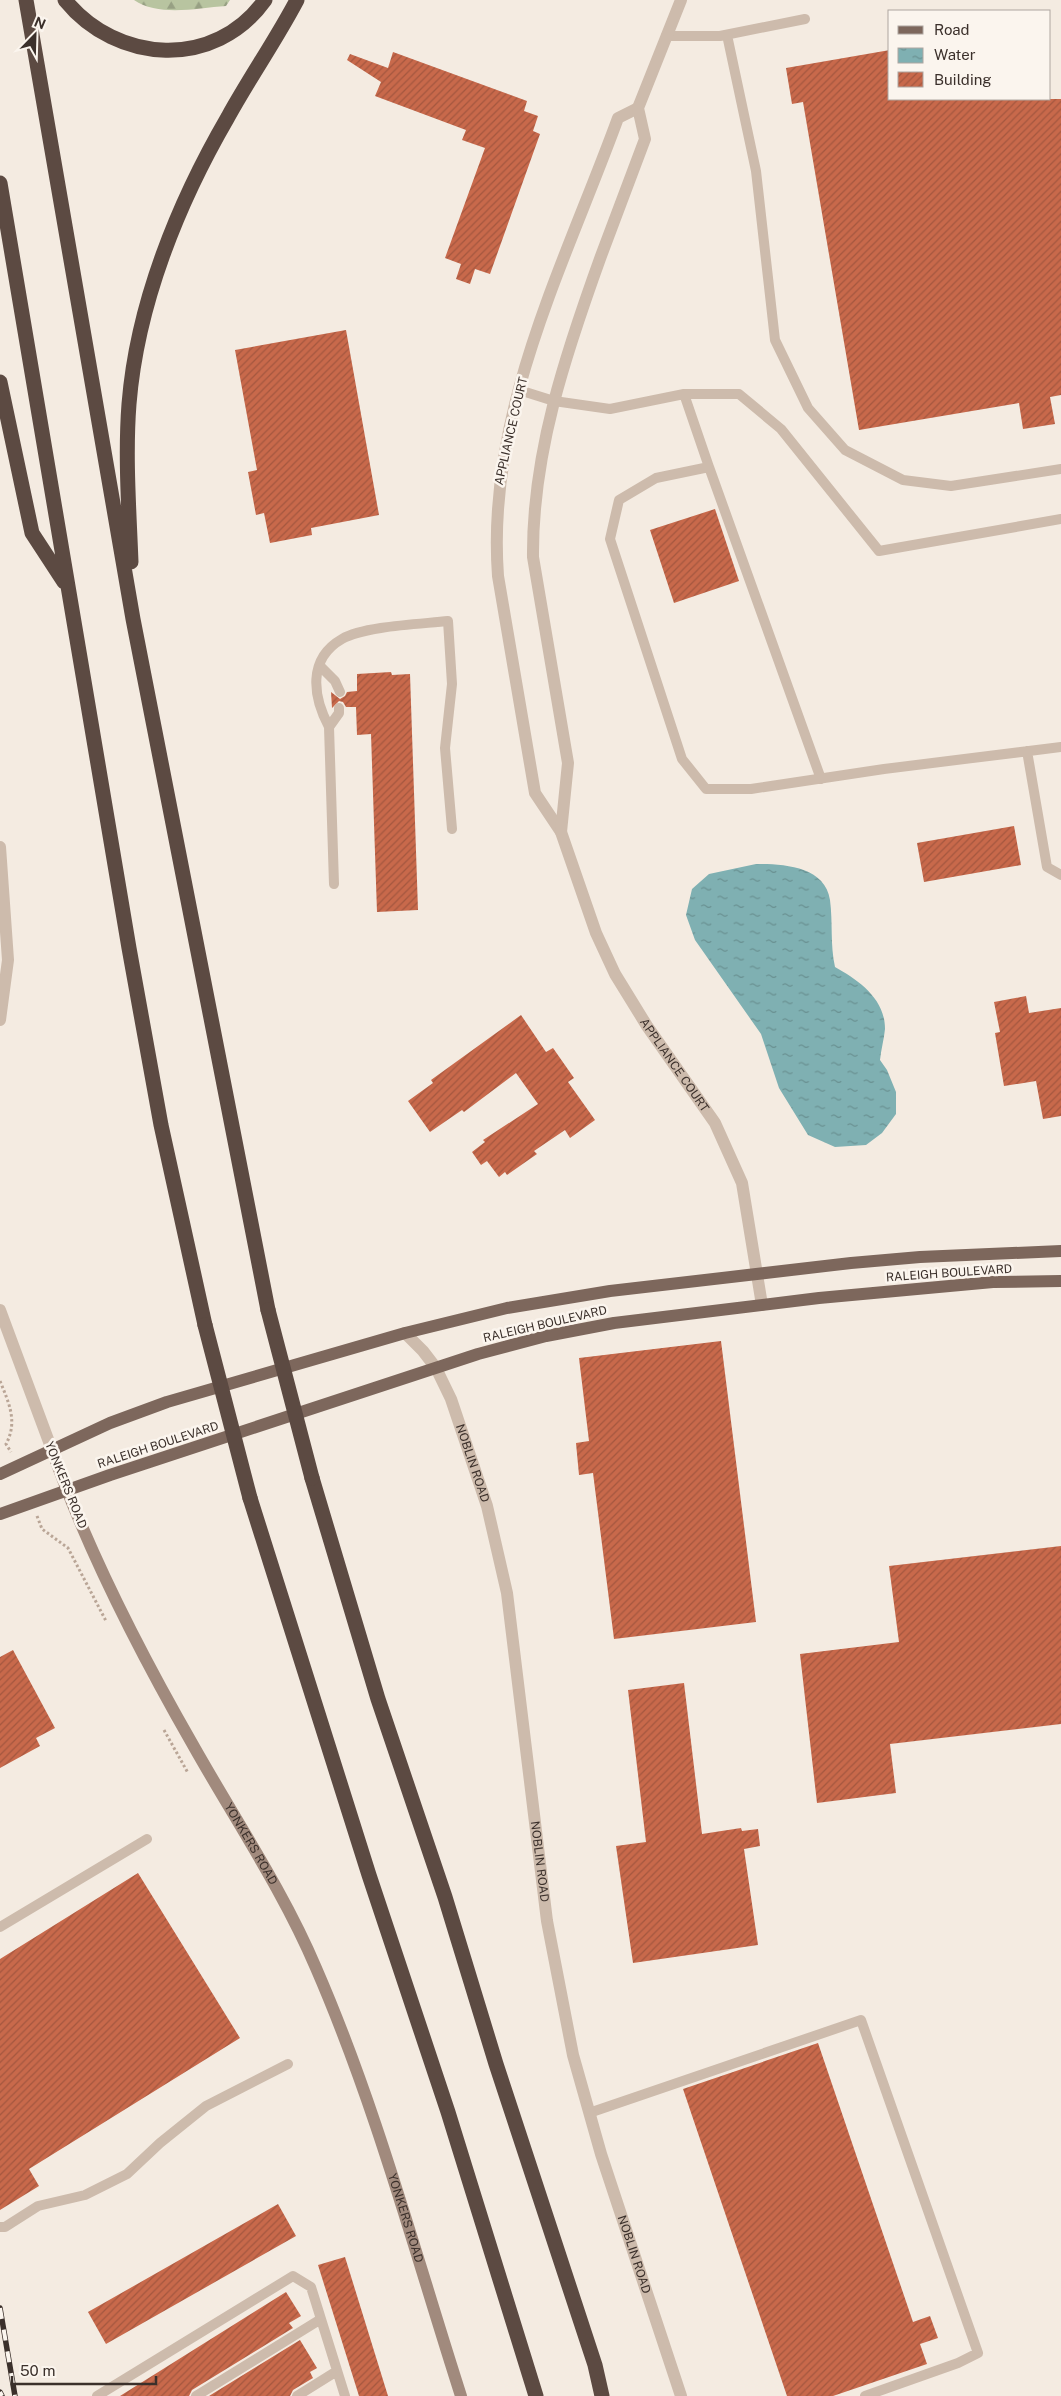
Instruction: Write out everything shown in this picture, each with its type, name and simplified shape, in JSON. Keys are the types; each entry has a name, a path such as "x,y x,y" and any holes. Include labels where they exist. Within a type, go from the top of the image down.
{"highway":[{"path":"26,0 133,619 259,1272 268,1310 312,1478 378,1700 461,1947 496,2064 594,2365 602,2396"},
{"path":"64,0 92,28 112,38 151,49 180,51 202,46 226,35 247,20 265,0"},
{"path":"133,619 127,442 129,410 139,343 151,293 189,192 227,117 297,0"},
{"path":"0,183 161,1125 205,1325 250,1498 369,1875 448,2112 536,2396"},
{"path":"0,382 32,533 68,589"},
{"path":"594,2365 608,2396"}],"main road":[{"name":"RALEIGH BOULEVARD","path":"0,1474 110,1423 167,1402 405,1333 542,1301 758,1274 920,1257 1061,1252"},
{"name":"RALEIGH BOULEVARD","path":"0,1514 66,1490 436,1368 512,1344 580,1329 614,1323 762,1305 993,1282 1061,1281"},
{"name":"YONKERS ROAD","path":"52,1450 66,1490 145,1660 289,1913 316,1967 365,2094 461,2396"}],"street":[{"path":"638,108 681,0"},
{"name":"APPLIANCE COURT","path":"561,832 568,763 533,557 532,522 536,489 554,401 589,288 645,139 638,108 618,118 558,267 519,390 500,469 495,540 498,576 535,793 561,832 596,933 615,974 647,1026 716,1123 742,1183 762,1305"},
{"path":"0,847 2,897 8,960 0,1020"},
{"name":"YONKERS ROAD","path":"0,1310 52,1450"},
{"name":"NOBLIN ROAD","path":"405,1333 423,1351 436,1368 451,1399 487,1506 507,1593 549,1930 573,2055 589,2113 681,2396"}],"lane":[{"path":"666,36 727,35 805,19"},
{"path":"727,35 756,171 775,340 808,408 845,450 902,480 951,486 1061,469"},
{"path":"519,390 554,401 610,409 684,394 739,394 781,429 879,551 1061,519"},
{"path":"684,394 821,778"},
{"path":"709,466 656,478 619,500 610,539 682,759 706,789 751,789 821,778 1061,747"},
{"path":"334,884 329,727 316,696 315,681 320,666 332,648 342,639 363,632 448,621 452,684 445,748 452,829"},
{"path":"320,666 335,681 340,692"},
{"path":"329,727 339,713 339,708"},
{"path":"1027,751 1047,867 1061,875"},
{"path":"0,1927 147,1839"},
{"path":"589,2113 861,2020 978,2353 958,2364 865,2396"},
{"path":"0,2227 5,2227 38,2206 85,2195 127,2174 160,2143 206,2106 288,2064"},
{"path":"97,2396 292,2276 312,2288 345,2396"},
{"path":"196,2396 321,2319"},
{"path":"297,2396 337,2371"}],"path":[{"path":"0,1381 9,1404 14,1431 6,1444 19,1466"},
{"path":"32,1502 42,1529 50,1534"},
{"path":"168,1736 190,1776"}],"green space":[{"path":"134,0 230,0 226,6 166,10 144,5"}],"water":[{"path":"756,864 790,866 812,874 820,880 830,900 835,967 869,991 884,1018 885,1029 880,1060 887,1070 896,1092 896,1114 882,1133 866,1145 835,1147 808,1135 779,1088 761,1034 695,940 686,915 692,889 709,874"}],"building":[{"path":"888,50 888,100 1061,99 1061,395 1050,397 1055,424 1023,429 1019,403 859,430 803,102 792,104 786,68"},
{"path":"393,52 527,101 524,111 538,116 533,131 540,134 490,274 475,269 470,284 456,279 461,264 445,258 485,148 462,140 466,130 375,96 381,82 347,60 350,54 388,68"},
{"path":"346,330 379,515 311,528 312,535 270,543 264,513 256,515 248,472 257,470 235,350"},
{"path":"715,509 739,581 674,603 650,530"},
{"path":"391,672 392,675 410,674 418,910 377,912 371,734 357,735 356,707 346,707 343,702 339,701 332,708 331,692 340,699 347,692 357,691 357,674"},
{"path":"1014,826 1021,865 924,882 917,843"},
{"path":"1026,996 1029,1013 1061,1008 1061,1116 1043,1119 1036,1081 1004,1086 995,1033 1000,1032 994,1002"},
{"path":"521,1015 546,1052 553,1048 574,1078 568,1082 595,1120 570,1138 565,1130 534,1151 537,1154 507,1175 505,1172 499,1177 487,1161 481,1165 472,1152 485,1142 483,1140 538,1104 516,1073 464,1112 462,1110 430,1132 408,1101 433,1083 431,1080"},
{"path":"721,1341 756,1622 614,1639 593,1473 579,1475 576,1443 589,1441 579,1358"},
{"path":"1061,1546 1061,1724 890,1744 896,1793 817,1803 800,1654 899,1642 889,1566"},
{"path":"13,1650 55,1728 36,1738 40,1746 0,1768 0,1657"},
{"path":"684,1683 702,1834 741,1828 742,1831 758,1829 760,1846 744,1849 758,1945 633,1963 616,1846 646,1842 628,1690"},
{"path":"138,1873 240,2038 29,2169 39,2186 0,2210 0,1959"},
{"path":"818,2043 913,2322 930,2316 938,2338 920,2344 927,2364 833,2396 787,2396 683,2089"},
{"path":"278,2204 296,2236 106,2344 88,2312"},
{"path":"345,2257 388,2396 359,2396 318,2265"},
{"path":"286,2292 301,2316 289,2323 293,2328 192,2390 189,2396 120,2396"},
{"path":"300,2340 317,2368 310,2372 313,2378 293,2390 290,2396 209,2396"}],"railway":[{"path":"0,2308 15,2396"},
{"path":"0,2392 2,2396"}]}
